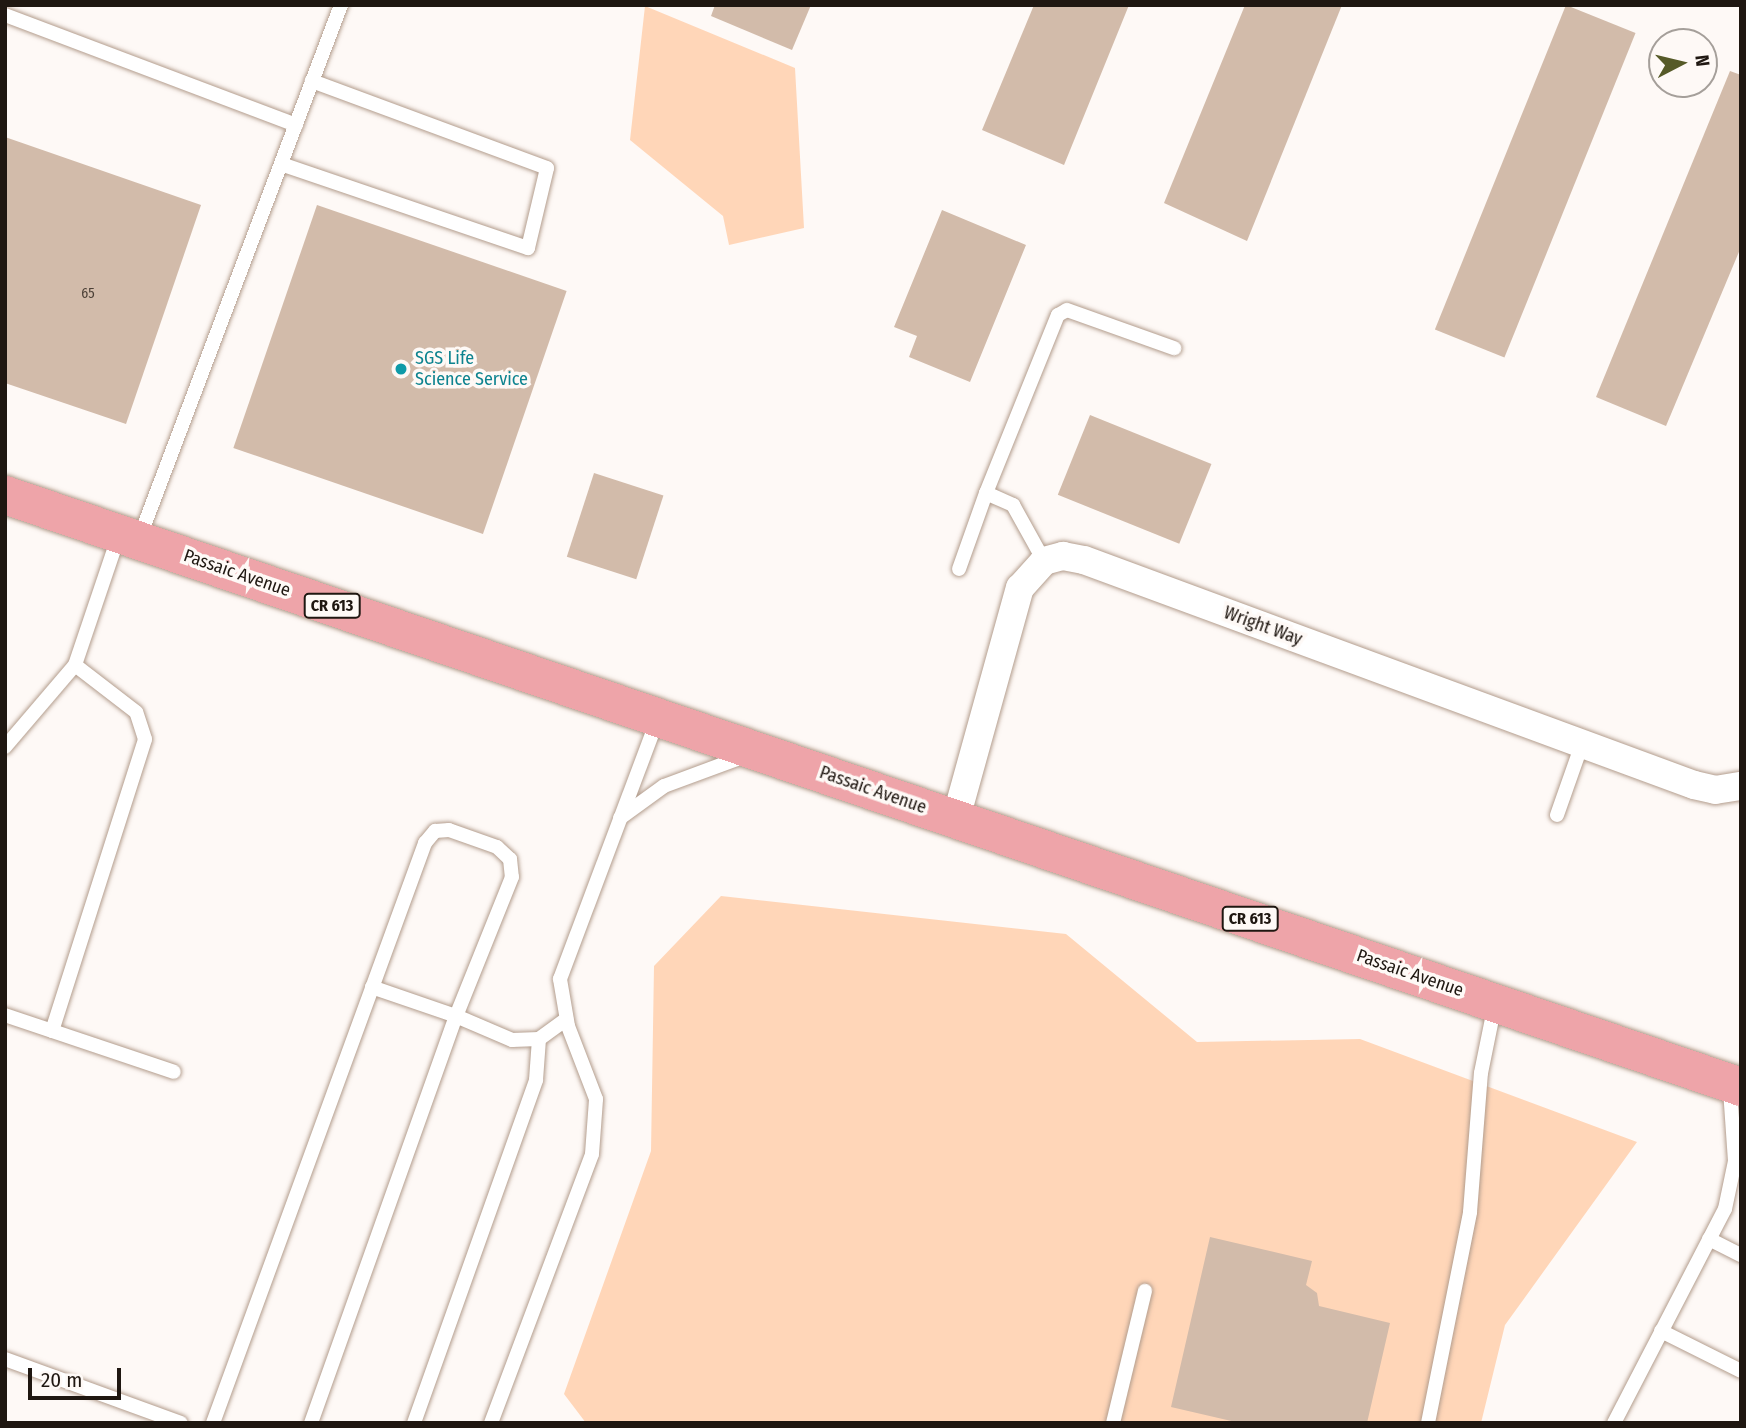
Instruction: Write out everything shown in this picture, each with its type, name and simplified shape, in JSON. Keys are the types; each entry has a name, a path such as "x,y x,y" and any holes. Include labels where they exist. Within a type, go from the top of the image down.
{"main road":[{"name":"Passaic Avenue","path":"5,495 1734,1084"}],"street":[{"name":"Wright Way","path":"1044,561 1063,556 1084,559 1694,785 1715,790 1741,786"},
{"path":"956,818 1020,588 1044,561"}],"lane":[{"path":"5,747 75,666 281,164 341,5"},
{"path":"5,15 296,125"},
{"path":"281,164 528,248 547,169 312,81"},
{"path":"959,569 986,493 1058,315 1067,310 1174,348"},
{"path":"986,493 1013,505 1044,561"},
{"path":"52,1031 145,739 136,712 75,666"},
{"path":"491,1423 592,1154 597,1128 596,1099 567,1019 560,979 566,956 659,716"},
{"path":"1557,815 1582,744"},
{"path":"619,819 664,786 759,751"},
{"path":"213,1423 425,843 435,831 449,830 496,847 510,859 512,877 456,1016 311,1423"},
{"path":"372,987 456,1016 512,1040 539,1039 567,1019"},
{"path":"1428,1423 1470,1212 1481,1073 1495,1002"},
{"path":"5,1015 174,1072"},
{"path":"414,1423 536,1080 539,1039"},
{"path":"1614,1423 1725,1209 1735,1161 1734,1084"},
{"path":"1709,1239 1741,1255"},
{"path":"1113,1423 1145,1291"},
{"path":"1661,1331 1741,1371"},
{"path":"5,1359 181,1423"}],"shaded area":[{"path":"645,6 795,68 804,228 729,245 723,216 630,140"},
{"path":"721,896 1066,934 1197,1042 1360,1039 1637,1142 1505,1325 1481,1423 586,1423 564,1394 651,1151 654,966"}],"building":[{"path":"715,5 811,5 792,50 711,16"},
{"path":"1034,5 1129,5 1064,165 982,130"},
{"path":"1245,5 1342,5 1247,241 1164,203"},
{"path":"1566,5 1636,33 1504,358 1435,330"},
{"path":"1730,71 1741,75 1741,247 1666,426 1596,397"},
{"path":"5,137 201,205 126,424 5,383"},
{"name":"SGS Life Science Service","path":"317,205 567,291 483,534 233,448"},
{"path":"942,210 1026,245 970,382 909,357 917,336 894,327"},
{"path":"1090,415 1211,464 1179,544 1058,495"},
{"path":"594,473 663,496 636,579 567,557"},
{"path":"1210,1237 1312,1261 1306,1285 1317,1293 1319,1306 1390,1323 1367,1423 1240,1423 1171,1407"}],"place":[{"name":"SGS Life Science Service","path":"401,369"}]}
